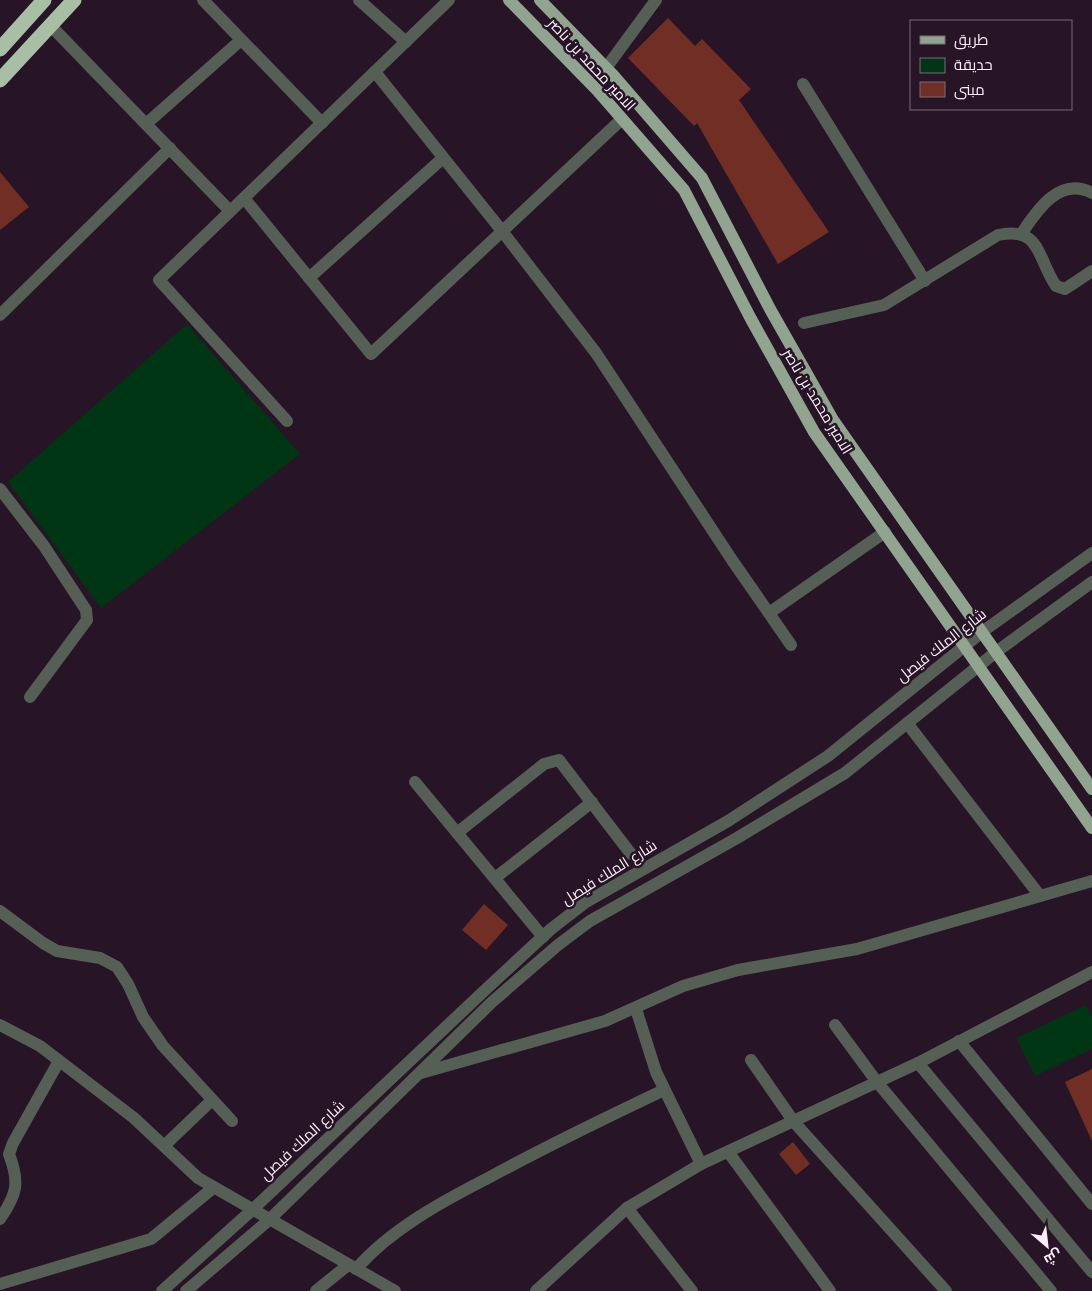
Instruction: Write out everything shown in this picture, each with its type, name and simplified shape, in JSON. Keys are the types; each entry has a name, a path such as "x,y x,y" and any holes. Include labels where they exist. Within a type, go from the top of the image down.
{"highway":[{"path":"0,80 74,0"},
{"path":"0,49 38,2"}],"main road":[{"name":"الامير محمد بن ناصر","path":"509,0 597,90 684,190 751,319 814,432 980,665 1092,828"},
{"name":"الامير محمد بن ناصر","path":"540,0 606,68 702,178 770,309 832,420 1092,789"}],"street":[{"path":"203,0 322,123"},
{"path":"359,0 406,42"},
{"path":"287,421 159,280 449,0"},
{"path":"606,68 656,0"},
{"path":"51,26 230,211"},
{"path":"146,124 241,40"},
{"path":"375,72 502,231 596,353 791,645"},
{"path":"803,84 925,280"},
{"path":"244,198 371,354 622,119"},
{"path":"0,315 170,148"},
{"path":"309,278 443,158"},
{"path":"1022,233 1041,204 1052,196 1070,188 1085,189 1092,193"},
{"path":"804,323 884,305 998,235 1022,233 1032,239 1056,286 1065,289 1092,271"},
{"path":"0,489 44,546 86,610 87,616 87,620 30,697"},
{"path":"769,613 885,532"},
{"name":"شارع الملك فيصل","path":"162,1291 252,1211 543,937 586,902 728,820 828,756 982,632 1092,554"},
{"path":"186,1291 269,1220 492,1002 590,921 737,838 845,773 996,652 1092,582"},
{"path":"908,723 1040,896"},
{"path":"457,833 544,764 552,760 559,760 564,764 631,854"},
{"path":"415,782 543,937"},
{"path":"494,878 592,802"},
{"path":"418,1074 605,1021 683,986 738,970 856,949 1092,881"},
{"path":"0,911 57,951 100,958 117,967 128,984 143,1017 163,1046 232,1121"},
{"path":"536,1291 627,1208 702,1164 918,1063 1092,972"},
{"path":"636,1008 646,1045 664,1090 702,1164"},
{"path":"0,1025 40,1046 134,1118 198,1178 252,1211 395,1291"},
{"path":"835,1025 877,1082 1052,1291"},
{"path":"959,1041 1092,1204"},
{"path":"751,1060 794,1122 946,1291"},
{"path":"0,1218 11,1203 17,1186 9,1154 13,1142 59,1061"},
{"path":"918,1063 1092,1272"},
{"path":"316,1291 424,1214 552,1143 664,1090"},
{"path":"164,1146 212,1100"},
{"path":"729,1153 830,1291"},
{"path":"0,1284 151,1239 214,1188"},
{"path":"627,1208 692,1291"}],"green space":[{"path":"187,324 300,454 101,608 8,482"},
{"path":"1086,1005 1092,1017 1092,1049 1035,1076 1016,1038"}],"building":[{"path":"668,18 695,46 702,39 751,89 739,100 829,232 778,264 697,123 694,126 628,58"},
{"path":"0,172 29,207 0,230"},
{"path":"484,904 508,925 486,950 462,930"},
{"path":"1092,1069 1092,1141 1065,1082"},
{"path":"793,1142 810,1164 796,1175 779,1154"}]}
